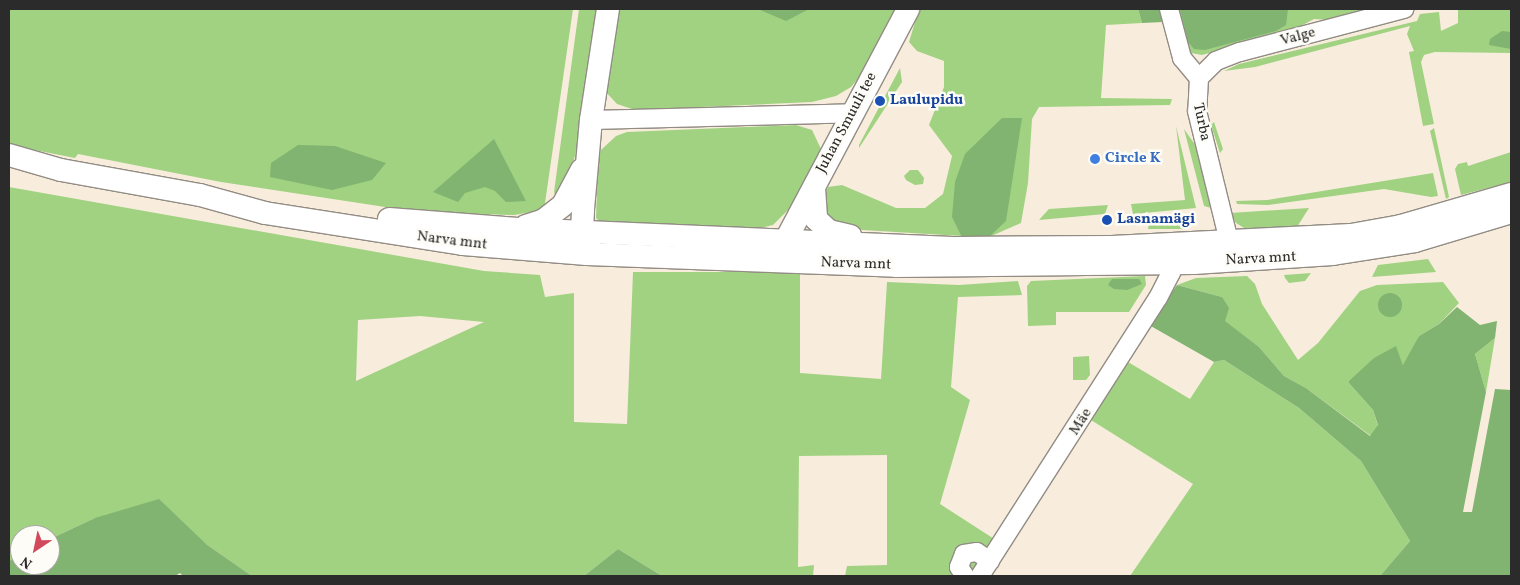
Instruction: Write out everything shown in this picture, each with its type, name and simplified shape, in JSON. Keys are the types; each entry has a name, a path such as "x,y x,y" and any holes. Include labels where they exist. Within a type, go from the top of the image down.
{"main road":[{"path":"605,254 588,241 582,230 587,160 608,9"},
{"name":"Juhan Smuuli tee","path":"787,238 908,9"},
{"name":"Narva mnt","path":"9,155 61,170 200,195 367,218 518,228 787,238 884,244 1170,253"},
{"path":"518,228 544,220 563,205 587,160"},
{"name":"Narva mnt","path":"9,172 61,170"},
{"path":"814,187 814,212 821,224 839,234 884,244"},
{"name":"Narva mnt","path":"1231,251 1351,235 1401,226 1511,194"},
{"name":"Narva mnt","path":"200,195 266,214 463,244 605,254 932,266 1231,251 1333,254 1415,241 1511,212"},
{"path":"744,259 764,255 787,238"}],"street":[{"path":"1169,9 1182,58 1199,78"},
{"name":"Valge","path":"1199,78 1216,61 1240,52 1404,9"},
{"name":"Turba","path":"1199,78 1197,111 1231,251"},
{"path":"592,120 854,113"},
{"name":"Mäe","path":"980,576 1143,322 1171,273 1170,253"},
{"path":"965,576 960,567 964,554 977,552 990,561"}],"green space":[{"path":"9,9 573,9 544,210 514,215 418,212 221,182 78,154 75,158 9,145"},
{"path":"579,9 597,9 577,149 567,183 556,198 554,192"},
{"path":"618,9 897,9 863,73 851,87 836,96 812,102 635,110 617,104 605,91"},
{"path":"758,9 809,9 786,21"},
{"path":"919,9 1138,9 1142,23 1106,25 1101,98 1172,99 1170,105 1039,107 1032,119 1028,183 1021,223 989,237 952,216 961,236 863,230 837,224 827,218 822,202 828,187 842,185 896,208 925,208 943,194 952,156 929,125 944,87 944,61 917,51 909,42"},
{"path":"1138,9 1160,9 1163,22 1142,23"},
{"path":"1175,9 1368,9 1329,20 1314,19 1297,28 1202,55 1191,53 1186,47"},
{"path":"1180,9 1288,9 1286,25 1276,31 1205,50 1194,49 1188,42"},
{"path":"1458,9 1511,9 1511,53 1435,52 1424,55 1421,62 1434,124 1423,126 1409,52 1414,51 1407,34 1410,26 1255,67 1224,71 1239,64 1417,21 1420,14 1439,12 1441,31 1458,23"},
{"path":"1502,31 1511,32 1511,49 1489,45 1490,39"},
{"path":"900,68 902,82 859,148 859,145"},
{"path":"1002,118 1022,118 1006,221 989,237 961,236 952,217 955,182 965,154"},
{"path":"1214,122 1223,149 1220,153 1211,125"},
{"path":"796,125 812,130 822,151 789,209 773,225 760,228 601,223 596,218 598,159 601,150 616,136 627,132"},
{"path":"1176,126 1196,208 1133,214 1131,204 1185,200"},
{"path":"1434,128 1449,197 1446,199 1430,131"},
{"path":"1184,129 1196,146 1211,208 1204,206"},
{"path":"494,139 526,201 506,202 495,191 485,187 465,193 458,202 433,192"},
{"path":"298,145 335,146 386,163 372,180 332,190 270,177 271,163"},
{"path":"1511,152 1511,182 1461,195 1455,169 1458,164 1467,162 1468,166"},
{"path":"910,170 918,170 924,178 923,184 915,185 906,180 904,176"},
{"path":"1433,173 1438,196 1431,197 1384,189 1268,205 1237,204 1236,201 1267,200"},
{"path":"9,187 484,271 540,275 545,297 574,293 574,422 627,424 633,272 800,272 800,373 881,379 887,282 959,285 1018,281 1022,295 958,297 951,387 970,400 940,504 1002,544 984,572 990,576 845,576 847,566 887,565 887,455 799,456 798,567 814,565 813,576 662,576 618,549 584,576 252,576 206,544 95,518 60,534 60,525 10,525 10,560","holes":["420,316 484,322 356,381 358,320"]},
{"path":"1108,205 1105,214 1039,220 1049,209"},
{"path":"1309,208 1297,227 1249,231 1236,223 1230,213"},
{"path":"1187,218 1188,229 1148,229 1150,220"},
{"path":"1428,259 1436,272 1372,277 1378,265"},
{"path":"1311,273 1305,281 1289,283 1284,275"},
{"path":"1145,276 1146,285 1129,312 1056,312 1056,325 1028,326 1027,286 1031,281"},
{"path":"1247,276 1255,284 1262,304 1298,360 1318,343 1360,291 1377,285 1443,282 1459,303 1439,324 1419,336 1407,362 1403,365 1396,347 1348,382 1373,410 1378,426 1371,436 1306,388 1284,376 1259,347 1224,321 1222,297 1177,285 1196,278"},
{"path":"1112,279 1139,279 1142,284 1127,290 1114,289 1108,285"},
{"path":"1177,285 1222,297 1229,308 1225,321 1259,347 1284,376 1306,388 1370,436 1378,425 1373,410 1348,382 1374,358 1396,346 1403,365 1419,336 1439,324 1457,307 1480,325 1497,321 1495,338 1475,354 1486,392 1463,512 1472,512 1495,389 1511,390 1511,576 1380,576 1410,541 1361,461 1299,408 1224,360 1214,362 1149,325"},
{"path":"1390,293 1398,297 1402,305 1398,313 1390,317 1382,313 1378,305 1382,297"},
{"path":"1495,338 1486,392 1475,354"},
{"path":"1089,356 1090,375 1086,380 1073,380 1073,357"},
{"path":"1224,360 1299,408 1361,461 1410,541 1380,576 1130,576 1193,484 1091,420 1128,362 1190,399 1214,362"},
{"path":"159,499 206,544 252,576 183,576 180,573 175,576 9,576 10,560 10,575 60,575 60,534 95,518"},
{"path":"618,549 662,576 584,576"}],"place":[{"name":"Laulupidu","path":"880,101"},
{"name":"Circle K","path":"1095,159"},
{"name":"Lasnamägi","path":"1107,220"}]}
